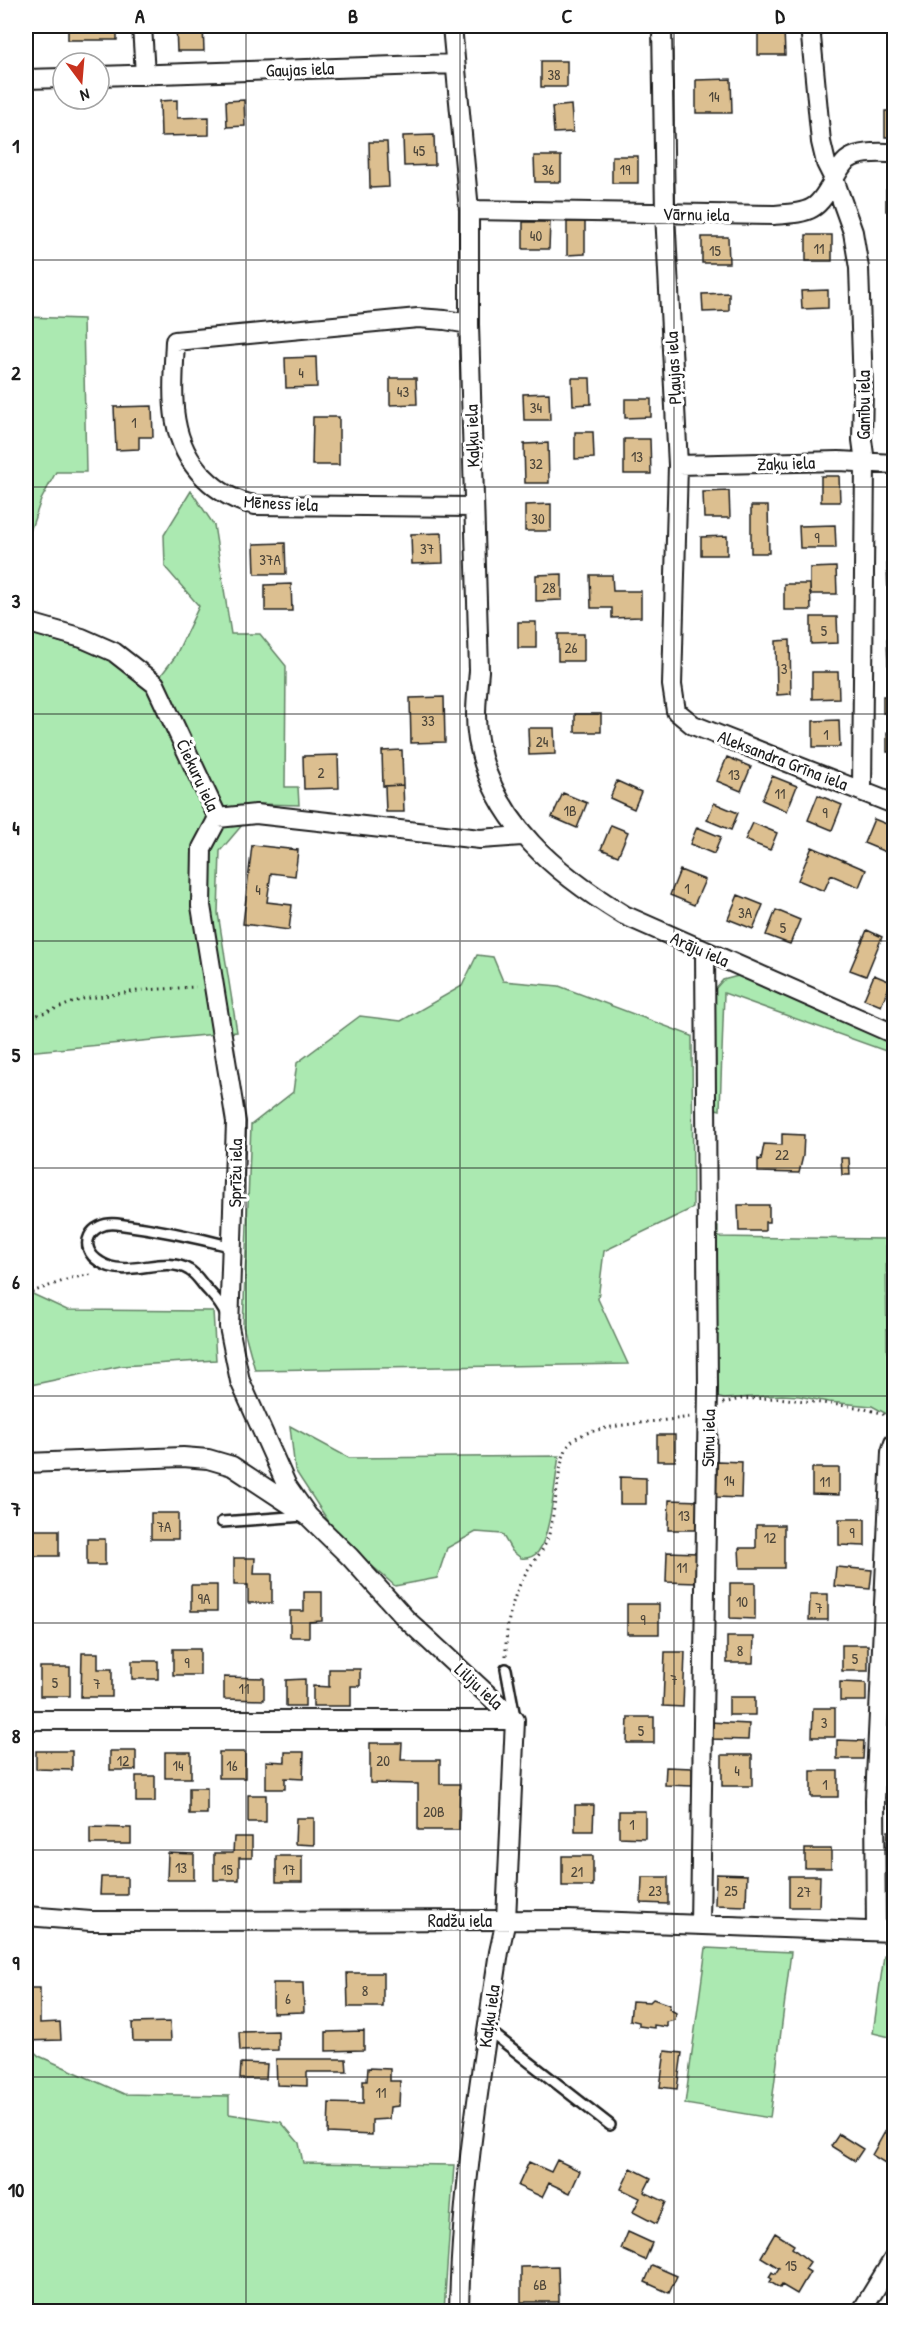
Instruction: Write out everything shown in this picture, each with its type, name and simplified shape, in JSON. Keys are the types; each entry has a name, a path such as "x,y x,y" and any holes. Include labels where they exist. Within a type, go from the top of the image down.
{"street":[{"path":"142,26 144,75"},
{"name":"Kaļķu iela","path":"452,26 469,210 469,324 479,671 475,718 478,740 493,786 522,836"},
{"name":"Pļaujas iela","path":"662,26 665,213 678,465 672,686 676,711"},
{"name":"Ganību iela","path":"810,26 818,125 826,163 854,232 859,268 863,388 862,440 865,462 862,791"},
{"name":"Gaujas iela","path":"111,76 456,64"},
{"path":"26,79 51,78"},
{"name":"Vārnu iela","path":"469,210 774,215 807,211 817,206 826,197 842,165 848,159 873,153 894,153"},
{"name":"Mēness iela","path":"469,324 418,318 175,341 175,424 178,438 195,468 229,498 255,505 474,507"},
{"name":"Zaķu iela","path":"678,465 839,461 894,464"},
{"name":"Čiekuru iela","path":"26,622 82,639 114,652 155,684 218,818 256,813 480,839 522,836"},
{"name":"Aleksandra Grīna iela","path":"676,711 693,726 894,804"},
{"name":"Sprīžu iela","path":"218,818 202,848 201,906 236,1122 229,1327 240,1381 287,1486 308,1516"},
{"name":"Arāju iela","path":"522,836 561,873 624,915 894,1034"},
{"name":"Sūnu iela","path":"700,1925 708,1411 705,952"},
{"path":"885,1932 875,1800 891,1452 894,1443"},
{"name":"Liliju iela","path":"26,1463 183,1457 208,1459 232,1466 308,1516 350,1557 406,1619 515,1720"},
{"name":"Liliju iela","path":"26,1720 515,1720"},
{"name":"Kaļķu iela","path":"459,2312 459,2274 470,2149 487,2029 506,1920 515,1720"},
{"name":"Radžu iela","path":"26,1916 91,1921 567,1920 885,1932"},
{"path":"861,2312 894,2258"}],"lane":[{"path":"229,1327 224,1309 218,1300 188,1269 176,1265 117,1269 101,1263 93,1256 88,1237 93,1229 102,1224 114,1224 165,1231 233,1248"},
{"path":"222,1522 308,1516"},
{"path":"506,1669 515,1720"},
{"path":"487,2029 610,2125"}],"path":[{"path":"26,1019 61,1005 112,993 214,986"},
{"path":"26,1294 72,1278 117,1269"},
{"path":"506,1669 506,1646 511,1611 518,1589 549,1536 562,1462 572,1442 591,1431 681,1418 741,1399 796,1399 871,1409 882,1413 894,1426"}],"green space":[{"path":"26,317 83,319 86,472 56,472 41,500 26,543"},
{"path":"191,491 214,525 231,634 260,634 286,666 285,787 298,787 299,805 260,804 220,851 218,913 237,1032 26,1052 26,632 114,661 149,691 175,657 199,606 165,567 164,535"},
{"path":"477,955 493,957 503,981 559,986 692,1036 693,1208 604,1251 598,1299 628,1364 255,1370 243,1326 251,1125 293,1092 297,1063 360,1016 401,1021 462,986"},
{"path":"738,976 894,1041 894,1054 724,993 720,1110 712,1108 714,990 723,980"},
{"path":"711,1226 718,1226 718,1237 886,1239 887,1352 894,1352 894,1418 872,1406 828,1402 799,1396 724,1399 716,1397"},
{"path":"26,1291 67,1310 213,1311 216,1360 121,1366 26,1386"},
{"path":"290,1426 349,1458 559,1456 549,1520 542,1544 534,1555 521,1558 512,1551 502,1534 476,1532 447,1548 437,1578 395,1586 338,1536 295,1470"},
{"path":"894,1945 894,2038 873,2033 884,1956"},
{"path":"706,1948 791,1952 770,2118 685,2104"},
{"path":"26,2044 39,2056 124,2094 229,2096 229,2114 281,2122 299,2143 303,2163 454,2165 444,2311 26,2311"}],"building":[{"path":"68,26 117,26 117,40 68,40"},
{"path":"176,26 203,26 204,51 177,51"},
{"path":"758,29 784,29 785,55 758,55"},
{"path":"541,61 567,61 567,87 541,87"},
{"path":"731,79 732,113 696,113 696,80"},
{"path":"177,100 177,118 209,117 209,135 161,136 160,101"},
{"path":"244,100 245,126 227,127 226,101"},
{"path":"571,105 573,132 554,133 552,107"},
{"path":"885,111 894,111 894,137 885,137"},
{"path":"434,135 435,165 404,166 403,136"},
{"path":"369,142 387,142 389,187 370,188"},
{"path":"534,156 561,156 561,182 535,182"},
{"path":"612,156 638,156 638,183 612,183"},
{"path":"886,190 894,190 894,211 886,211"},
{"path":"523,222 550,222 549,249 523,249"},
{"path":"567,222 585,222 585,254 567,255"},
{"path":"806,235 832,235 832,261 806,261"},
{"path":"702,237 728,237 729,263 702,263"},
{"path":"828,290 828,308 802,309 801,291"},
{"path":"729,293 729,311 703,312 702,294"},
{"path":"316,357 317,387 286,388 285,358"},
{"path":"390,378 416,378 417,404 390,405"},
{"path":"572,378 590,378 591,404 573,405"},
{"path":"549,393 550,420 524,420 523,394"},
{"path":"625,399 651,399 651,417 625,418"},
{"path":"152,406 153,437 139,437 139,449 116,450 114,407"},
{"path":"313,417 339,417 339,465 312,465"},
{"path":"575,432 593,432 594,458 575,459"},
{"path":"624,439 650,439 651,474 624,474"},
{"path":"548,443 549,483 525,483 524,444"},
{"path":"821,476 839,476 840,502 821,502"},
{"path":"729,491 730,518 704,518 703,492"},
{"path":"551,504 551,531 525,531 525,505"},
{"path":"751,506 768,506 769,553 751,553"},
{"path":"835,525 836,548 800,548 799,526"},
{"path":"442,533 443,563 412,564 411,534"},
{"path":"727,536 727,555 701,555 701,537"},
{"path":"285,543 286,574 255,574 254,544"},
{"path":"894,557 894,597 888,597 887,558"},
{"path":"836,567 837,594 810,594 810,568"},
{"path":"562,574 562,600 536,601 536,575"},
{"path":"590,575 612,575 613,591 641,591 641,617 612,618 612,608 591,608"},
{"path":"291,584 292,611 265,611 265,585"},
{"path":"784,584 810,584 811,610 784,610"},
{"path":"811,617 837,617 838,643 811,644"},
{"path":"518,622 536,622 536,648 518,648"},
{"path":"558,634 584,634 584,661 558,661"},
{"path":"887,639 894,639 894,665 888,665"},
{"path":"790,640 791,694 777,695 776,641"},
{"path":"812,672 838,672 839,698 812,699"},
{"path":"883,696 894,696 894,713 883,713"},
{"path":"444,697 445,742 411,743 410,698"},
{"path":"575,714 601,714 601,732 575,732"},
{"path":"839,720 840,747 813,747 813,721"},
{"path":"528,728 554,728 555,754 529,755"},
{"path":"887,733 894,733 894,752 887,752"},
{"path":"402,750 403,785 383,786 382,751"},
{"path":"338,755 339,788 304,789 303,756"},
{"path":"727,757 751,767 741,791 717,781"},
{"path":"772,776 797,786 787,811 762,800"},
{"path":"617,781 641,792 634,809 610,798"},
{"path":"403,785 404,812 386,812 385,786"},
{"path":"563,793 587,803 577,828 552,817"},
{"path":"818,795 842,805 832,830 808,820"},
{"path":"714,803 738,813 731,830 707,820"},
{"path":"874,819 894,827 894,839 888,853 864,843"},
{"path":"753,823 777,833 770,850 745,840"},
{"path":"611,825 628,832 618,856 601,849"},
{"path":"697,827 721,837 714,854 690,844"},
{"path":"252,845 298,850 295,876 271,873 267,902 292,905 289,930 243,924"},
{"path":"812,847 866,870 859,887 831,875 824,891 798,880"},
{"path":"680,870 705,880 694,905 670,895"},
{"path":"738,895 763,905 753,929 728,919"},
{"path":"776,910 800,920 790,944 766,935"},
{"path":"867,930 882,937 866,976 850,970"},
{"path":"874,975 891,982 881,1006 864,999"},
{"path":"782,1134 804,1135 799,1173 758,1172 758,1159 761,1160 764,1144 782,1145"},
{"path":"841,1158 849,1158 850,1175 842,1175"},
{"path":"738,1205 769,1205 769,1222 765,1222 765,1231 739,1231"},
{"path":"657,1435 675,1435 675,1461 657,1461"},
{"path":"717,1461 742,1462 741,1498 716,1497"},
{"path":"812,1468 839,1468 839,1495 812,1494"},
{"path":"620,1477 646,1478 646,1504 620,1504"},
{"path":"669,1500 700,1501 699,1530 668,1530"},
{"path":"151,1513 178,1513 178,1539 151,1539"},
{"path":"839,1519 865,1519 865,1546 839,1545"},
{"path":"756,1525 784,1525 784,1568 740,1568 739,1548 756,1548"},
{"path":"33,1530 59,1530 59,1556 32,1556"},
{"path":"87,1539 105,1539 105,1565 87,1565"},
{"path":"667,1552 698,1553 697,1583 666,1582"},
{"path":"234,1558 255,1558 254,1574 272,1574 272,1603 248,1603 248,1585 234,1585"},
{"path":"836,1567 872,1570 870,1589 834,1586"},
{"path":"730,1583 755,1583 755,1619 730,1618"},
{"path":"191,1585 217,1585 217,1611 191,1611"},
{"path":"304,1592 322,1592 322,1621 309,1622 309,1637 290,1637 290,1611 304,1611"},
{"path":"810,1594 828,1594 828,1620 809,1620"},
{"path":"627,1604 659,1604 659,1634 627,1634"},
{"path":"727,1637 754,1637 753,1663 727,1663"},
{"path":"842,1645 868,1645 868,1671 842,1671"},
{"path":"173,1649 200,1649 200,1675 173,1675"},
{"path":"665,1652 685,1652 683,1707 663,1706"},
{"path":"82,1653 98,1653 98,1669 112,1669 112,1697 81,1697"},
{"path":"132,1661 158,1661 158,1679 132,1679"},
{"path":"40,1667 70,1667 70,1696 40,1696"},
{"path":"329,1669 360,1669 360,1686 351,1686 351,1706 313,1706 313,1686 329,1687"},
{"path":"224,1677 264,1678 264,1700 224,1699"},
{"path":"305,1679 305,1706 286,1706 286,1680"},
{"path":"840,1682 866,1683 866,1701 840,1701"},
{"path":"729,1697 755,1697 755,1715 729,1715"},
{"path":"813,1708 835,1708 835,1737 812,1737"},
{"path":"628,1717 654,1717 654,1743 627,1743"},
{"path":"709,1722 749,1724 748,1740 709,1739"},
{"path":"837,1740 864,1741 863,1759 837,1759"},
{"path":"370,1743 402,1743 401,1760 440,1760 440,1784 460,1784 459,1830 418,1830 418,1784 370,1783"},
{"path":"36,1751 72,1751 72,1770 36,1769"},
{"path":"110,1751 136,1751 136,1770 110,1770"},
{"path":"165,1752 191,1752 191,1778 165,1778"},
{"path":"219,1752 245,1752 245,1778 219,1778"},
{"path":"285,1752 304,1752 303,1779 285,1778 285,1789 266,1789 266,1761 285,1762"},
{"path":"722,1755 752,1755 752,1786 722,1786"},
{"path":"666,1767 692,1768 692,1786 665,1785"},
{"path":"811,1771 838,1771 838,1797 811,1797"},
{"path":"136,1776 155,1776 155,1802 136,1802"},
{"path":"189,1788 207,1788 207,1814 189,1814"},
{"path":"248,1795 266,1795 266,1822 248,1822"},
{"path":"575,1805 594,1805 593,1831 575,1831"},
{"path":"619,1811 645,1811 645,1838 619,1837"},
{"path":"296,1818 314,1818 314,1845 295,1844"},
{"path":"90,1827 131,1828 131,1844 90,1844"},
{"path":"888,1831 894,1831 894,1848 887,1848"},
{"path":"234,1837 252,1837 252,1858 239,1858 239,1880 214,1880 214,1853 233,1853"},
{"path":"805,1849 831,1849 831,1868 805,1868"},
{"path":"168,1853 194,1854 194,1880 167,1880"},
{"path":"276,1856 302,1856 302,1882 276,1882"},
{"path":"562,1856 593,1856 593,1886 562,1886"},
{"path":"716,1874 747,1875 746,1906 715,1905"},
{"path":"789,1876 820,1876 819,1907 789,1907"},
{"path":"101,1877 127,1877 127,1895 100,1895"},
{"path":"642,1877 668,1877 668,1904 641,1903"},
{"path":"347,1973 383,1973 383,2007 348,2007"},
{"path":"273,1983 303,1983 304,2012 273,2013"},
{"path":"26,1988 40,1988 40,2023 60,2022 61,2040 26,2041"},
{"path":"653,1999 670,2005 669,2009 676,2013 675,2020 667,2022 667,2027 639,2026 639,2022 630,2020 632,2001 650,2002"},
{"path":"170,2022 171,2041 133,2041 132,2023"},
{"path":"278,2031 278,2050 240,2051 239,2032"},
{"path":"364,2031 364,2050 326,2051 326,2032"},
{"path":"665,2051 682,2053 677,2089 660,2087"},
{"path":"276,2059 346,2059 347,2072 307,2072 307,2086 277,2085"},
{"path":"241,2063 267,2064 266,2079 240,2079"},
{"path":"368,2068 390,2069 390,2081 400,2081 399,2106 390,2107 389,2119 372,2120 372,2135 328,2133 329,2103 363,2104 363,2081 367,2081"},
{"path":"892,2110 894,2111 894,2159 890,2166 872,2155 891,2121 886,2119"},
{"path":"839,2134 863,2149 855,2161 831,2146"},
{"path":"557,2160 580,2171 570,2193 549,2183 542,2197 518,2186 529,2162 551,2172"},
{"path":"631,2168 651,2178 644,2192 666,2202 656,2224 633,2212 640,2198 621,2189"},
{"path":"628,2232 652,2243 645,2260 621,2249"},
{"path":"775,2233 794,2245 792,2248 810,2262 805,2269 810,2272 797,2294 782,2285 780,2288 770,2282 772,2279 769,2277 772,2272 775,2274 779,2268 761,2257"},
{"path":"652,2265 677,2276 669,2293 645,2282"},
{"path":"558,2266 559,2302 521,2302 521,2267"}]}
